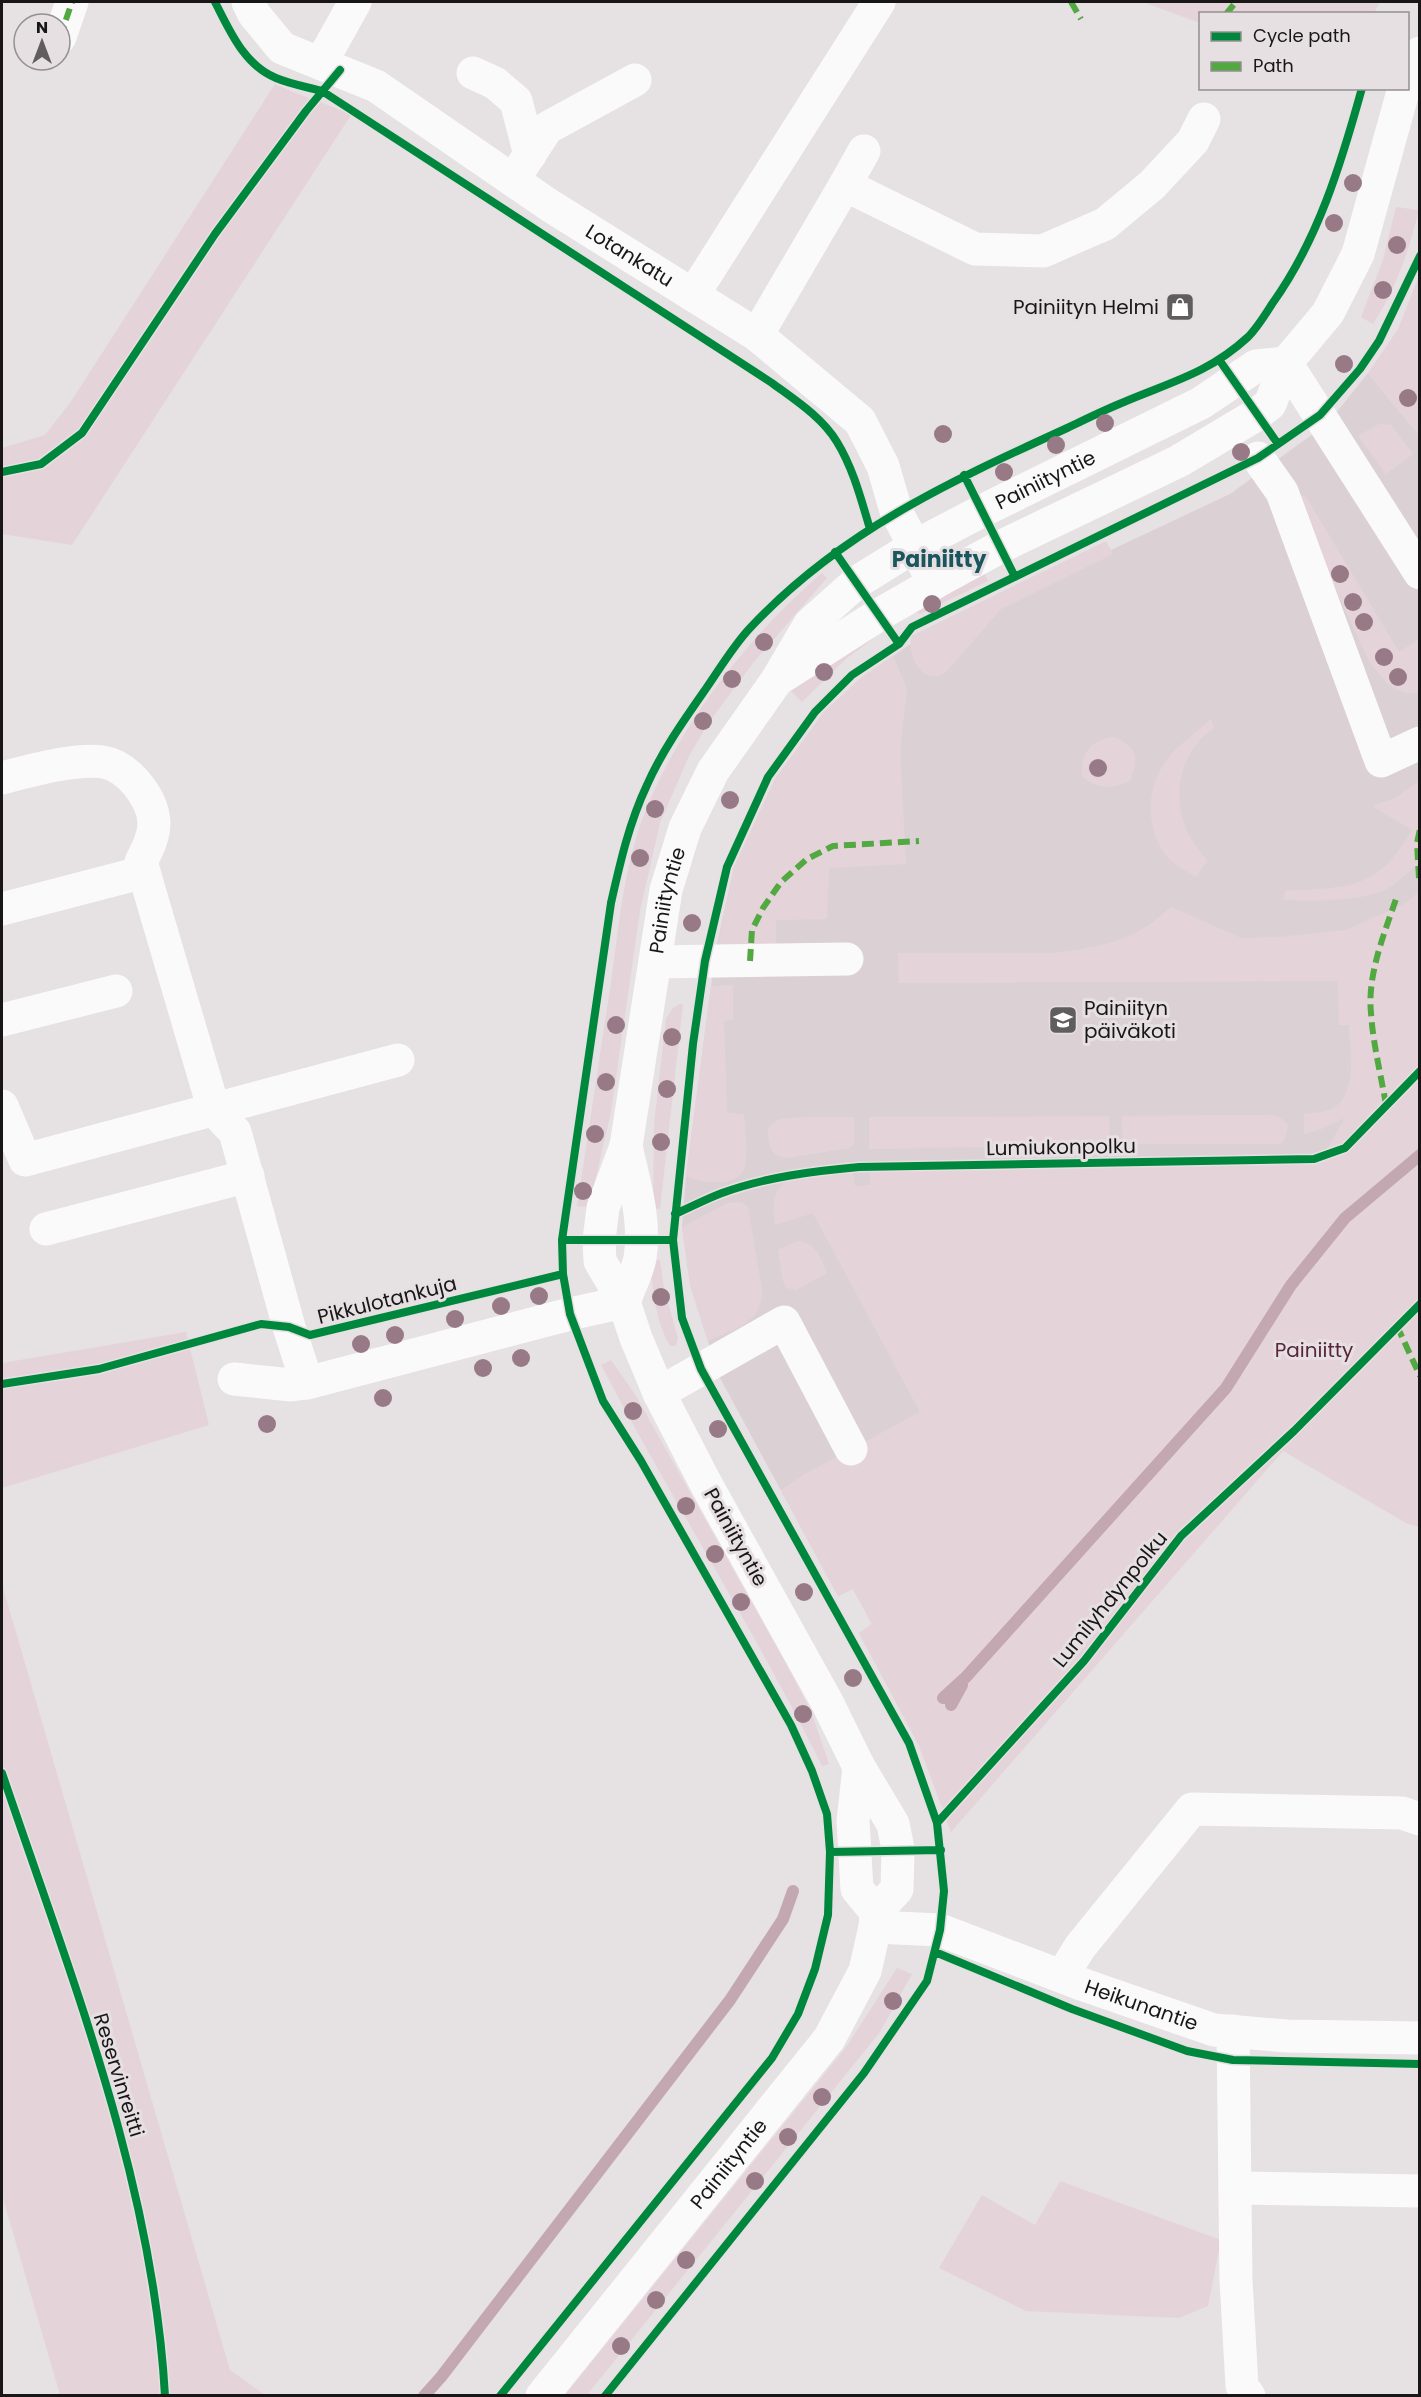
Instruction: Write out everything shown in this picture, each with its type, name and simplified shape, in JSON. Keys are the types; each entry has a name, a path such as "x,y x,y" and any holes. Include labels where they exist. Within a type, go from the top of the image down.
{"street":[{"name":"Lotankatu","path":"248,2 254,14 282,48 376,86 522,168 549,206 757,335 860,421 883,466 896,511 934,583"},
{"path":"321,63 355,2"},
{"path":"693,295 879,2"},
{"path":"1409,74 1419,53"},
{"path":"472,74 495,83 516,101 522,168"},
{"path":"522,168 547,128 635,80"},
{"name":"Painiityntie","path":"777,680 880,614 934,583 1000,547 1179,460 1256,415 1270,404 1286,363 1328,313 1358,254 1403,90"},
{"path":"845,185 975,249 1043,251 1105,224 1152,185 1193,141 1204,119"},
{"path":"757,335 864,151"},
{"path":"1286,363 1419,573"},
{"name":"Painiityntie","path":"542,2396 829,2039 865,1971 875,1919 897,1889 898,1849 893,1824 859,1767 827,1702 706,1484 659,1393 624,1302 600,1261 599,1240 603,1208 626,1146 666,890 685,828 713,771 777,680 810,624 858,582 915,546 1201,403 1256,366 1286,363"},
{"path":"1258,458 1282,492 1381,761 1419,743"},
{"path":"2,778 33,770 84,762 105,762 128,774 148,800 154,822 151,843 141,862 214,1110 236,1132 307,1383"},
{"path":"2,909 144,872"},
{"path":"655,962 848,960"},
{"path":"2,1020 116,991"},
{"path":"2,1106 25,1160 398,1060"},
{"name":"Painiityntie","path":"624,1302 639,1260 642,1240 640,1211 626,1146"},
{"path":"46,1229 248,1176"},
{"path":"234,1379 291,1385 307,1383 624,1302"},
{"path":"659,1393 784,1322 851,1449"},
{"path":"859,1767 853,1821 857,1889 875,1919"},
{"path":"1062,1976 1080,1947 1192,1809 1402,1813 1419,1819"},
{"name":"Heikunantie","path":"875,1919 940,1930 1214,2030 1287,2036 1419,2038"},
{"path":"1233,2031 1236,2280 1242,2386 1249,2396"},
{"path":"1235,2188 1419,2191"}],"shaded area":[{"name":"Painiityn päiväkoti","path":"1368,373 1419,435 1419,1055 1346,1117 1288,1217 888,1687 859,1633 872,1624 853,1589 838,1596 719,1376 690,1285 682,1227 686,1176 716,949 734,867 775,779 824,712 862,677 909,645 1230,494 1328,423"}],"green space":[{"path":"1143,2 1380,2 1375,12 1199,12 1199,23"},
{"path":"275,84 351,115 72,545 2,534 2,448 45,435 70,403"},
{"path":"1396,207 1419,210 1401,269 1389,297 1373,324 1361,317 1383,260"},
{"path":"1419,276 1419,435 1368,373 1398,329"},
{"path":"1379,424 1391,425 1413,454 1386,474 1358,436"},
{"path":"1301,495 1306,497 1399,652 1419,639 1419,693 1396,689 1384,680 1369,661 1293,498"},
{"path":"1106,541 1113,554 1001,609 946,672 930,676 918,667 914,660 911,636"},
{"path":"982,568 988,581 920,614 913,611"},
{"path":"822,573 827,578 753,663 709,722 689,756 660,823 640,911 611,1112 589,1207 577,1206 623,897 642,820 674,751 717,686 767,626"},
{"path":"866,629 873,639 847,658 802,702 789,689"},
{"path":"893,656 907,689 900,750 906,864 829,868 827,919 776,920 776,944 718,945 734,867 775,779 824,712 862,677"},
{"path":"1211,719 1214,728 1203,737 1187,760 1180,787 1179,801 1186,829 1207,861 1196,877 1172,862 1161,848 1152,823 1151,797 1160,771 1171,754"},
{"path":"1115,737 1123,741 1134,755 1135,766 1130,781 1111,787 1093,784 1082,776 1085,754 1094,744"},
{"path":"1419,781 1419,863 1390,887 1367,896 1338,900 1284,900 1285,891 1344,886 1373,875 1386,865 1412,830 1372,806 1395,798"},
{"path":"1419,891 1419,1527 1406,1523 1283,1451 951,1832 919,1746 859,1633 872,1624 853,1589 838,1596 781,1490 805,1474 920,1412 813,1213 775,1225 774,1209 777,1192 783,1184 796,1178 838,1173 853,1173 855,1186 870,1185 870,1172 1319,1164 1345,1118 1304,1134 1304,1114 1332,1109 1341,1102 1350,1083 1349,1025 1339,1025 1338,981 899,983 898,953 1053,953 1088,948 1134,934 1171,907 1241,938 1279,937 1346,930 1406,903"},
{"path":"733,985 733,1020 724,1021 727,1113 744,1114 745,1166 739,1176 732,1180 700,1181 686,1176 711,986"},
{"path":"683,1004 660,1209 653,1208 654,1124 666,1019 673,1008"},
{"path":"1272,1115 1279,1117 1288,1125 1285,1139 1280,1144 1123,1144 1122,1116"},
{"path":"1109,1116 1110,1145 869,1149 869,1117"},
{"path":"854,1117 854,1144 850,1148 786,1158 776,1154 769,1143 768,1128 779,1119"},
{"path":"741,1202 748,1207 762,1290 761,1301 757,1311 745,1324 708,1341 690,1285 682,1227 728,1203"},
{"path":"798,1241 814,1248 827,1273 796,1290 787,1288 783,1281 778,1250"},
{"path":"649,1260 660,1260 664,1288 678,1338 676,1346 670,1346 661,1326 655,1304"},
{"path":"186,1332 209,1425 2,1488 2,1363"},
{"path":"611,1360 636,1396 784,1660 811,1711 829,1764 822,1766 769,1665 601,1365"},
{"path":"2,1584 230,2370 265,2395 60,2395 2,2195"},
{"path":"897,1968 912,1974 880,2032 587,2395 565,2395 847,2046"},
{"path":"1060,2181 1221,2240 1208,2306 1179,2318 1026,2311 939,2268 982,2195 1035,2225"}],"waterway":[{"path":"943,1698 966,1677 1226,1388 1291,1285 1345,1218 1420,1155"},
{"path":"951,1705 962,1685"},
{"path":"424,2396 441,2377 730,2000 783,1919 793,1891"}],"marked path":[{"path":"69,12 72,2"},
{"path":"1071,2 1081,19"},
{"path":"1228,12 1236,2"},
{"path":"1419,878 1417,843 1420,829"},
{"path":"750,961 752,930 763,908 781,882 807,859 833,846 919,841"},
{"path":"1386,1105 1373,1036 1370,998 1374,968 1397,896"},
{"path":"1397,1326 1420,1376"}],"cycle path":[{"path":"215,2 239,46 255,65 265,72 287,82 322,91 772,383 807,410 831,433 843,452 870,529"},
{"path":"2,472 41,464 82,433 215,234 306,111 340,70"},
{"path":"500,2396 772,2058 798,2014 815,1969 828,1915 830,1852 827,1814 812,1771 791,1725 641,1461 603,1401 570,1314 563,1274 562,1240 611,903 635,814 666,748 732,650 750,628 785,594 821,564 858,537 937,490 1102,412 1204,368 1219,360 1248,337 1288,279 1315,228 1346,145 1361,90"},
{"path":"605,2396 864,2073 927,1981 940,1930 944,1891 937,1823 909,1743 701,1369 682,1318 673,1240 693,1044 705,961 727,867 768,777 815,712 852,675 899,644 912,627 1258,458 1320,415 1360,369 1379,341 1420,256"},
{"path":"1220,361 1278,444"},
{"path":"964,475 1015,577"},
{"path":"835,552 899,644"},
{"name":"Lumiukonpolku","path":"675,1214 722,1193 756,1183 807,1173 859,1167 1314,1159 1345,1148 1420,1071"},
{"path":"562,1240 673,1240"},
{"name":"Pikkulotankuja","path":"2,1384 99,1369 261,1324 289,1327 310,1335 563,1274"},
{"name":"Lumilyhdynpolku","path":"937,1823 1084,1661 1181,1536 1294,1431 1420,1304"},
{"name":"Reservinreitti","path":"2,1773 80,2002 126,2157 144,2236 157,2316 165,2396"},
{"path":"830,1852 941,1850"},
{"path":"935,1952 1072,2009 1187,2051 1233,2060 1420,2064"}],"place":[{"name":"Painiityn Helmi","path":"1180,307"},
{"name":"Painiityn päiväkoti","path":"1063,1020"}],"district":[{"name":"Painiitty","path":"939,559"}]}
